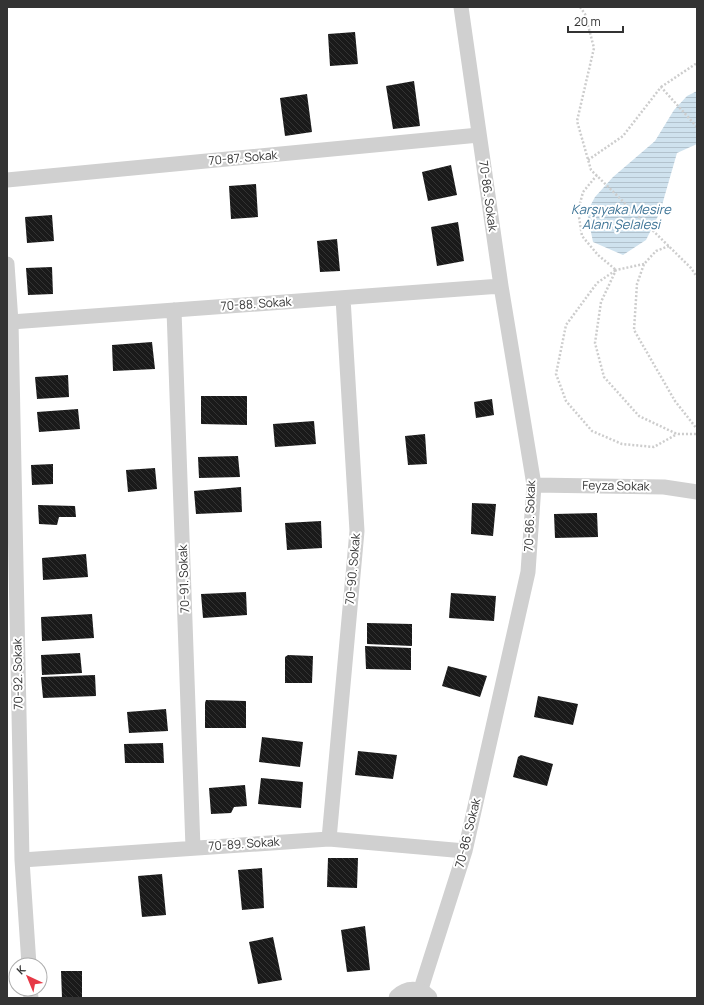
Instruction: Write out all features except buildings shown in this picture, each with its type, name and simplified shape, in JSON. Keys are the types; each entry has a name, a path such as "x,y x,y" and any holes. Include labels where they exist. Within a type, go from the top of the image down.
{"street":[{"name":"70-86. Sokak","path":"424,995 465,851 528,572 534,485 502,286 461,7"},
{"name":"70-87. Sokak","path":"7,180 479,135"},
{"name":"70-92. Sokak","path":"7,264 11,322 22,860 28,957"},
{"name":"70-88. Sokak","path":"11,322 502,286"},
{"name":"70-90. Sokak","path":"330,839 357,531 343,298"},
{"name":"70-91. Sokak","path":"174,310 193,848"},
{"name":"Feyza Sokak","path":"534,485 664,487 697,492"},
{"name":"70-89. Sokak","path":"22,860 330,839 465,851"},
{"path":"397,997 410,991 424,995"}],"path":[{"path":"580,7 585,14 594,48 578,121 591,170 691,268 697,277"},
{"path":"588,160 623,136 661,87 697,63"},
{"path":"661,87 697,126"},
{"path":"596,176 583,192 578,211 582,236 598,255 616,270"},
{"path":"669,246 656,251 644,264 637,284 634,330 675,401 697,429"},
{"path":"644,264 616,270 597,283 566,324 556,374 566,401 592,431 622,444 654,447 677,434"},
{"path":"616,270 601,302 595,343 604,377 639,416 677,434 697,434"}],"water":[{"name":"Karşıyaka Mesire Alanı Şelalesi","path":"697,91 697,144 677,153 660,212 646,240 623,255 593,242 587,212 595,197 613,177 655,141 674,110 687,96"}]}
